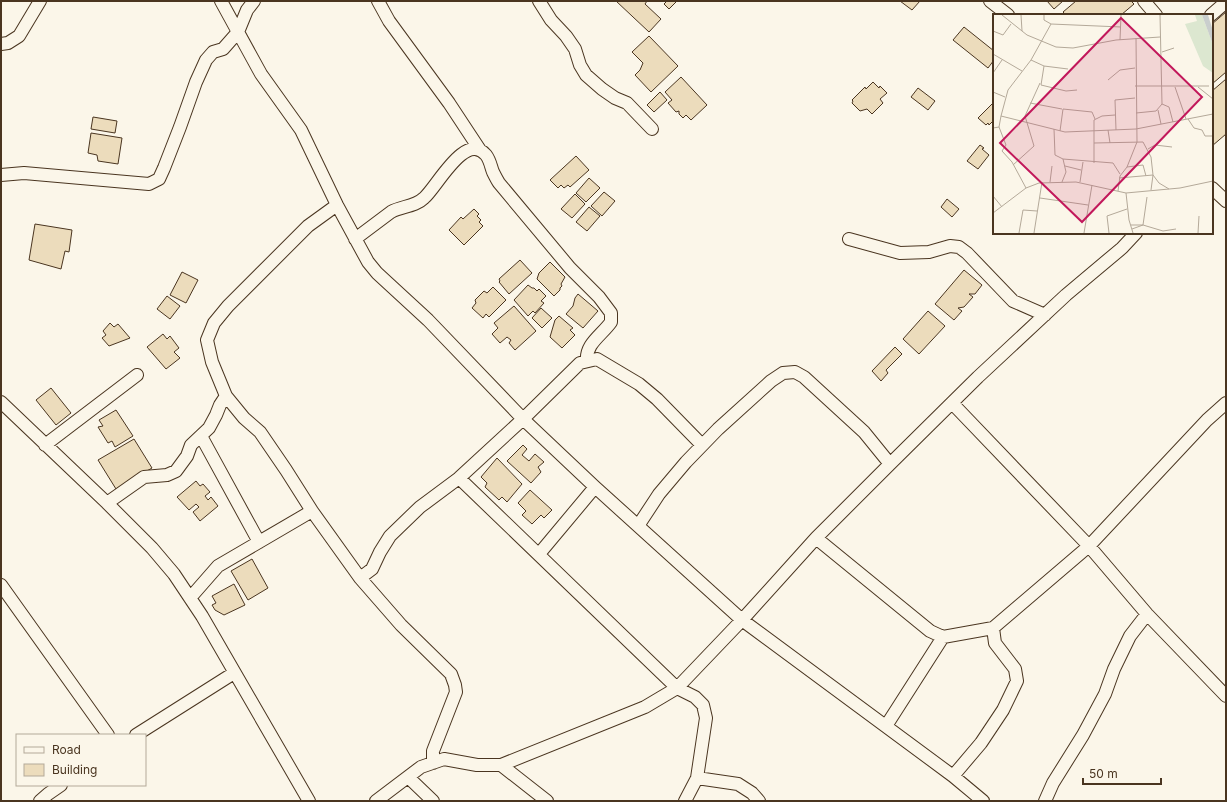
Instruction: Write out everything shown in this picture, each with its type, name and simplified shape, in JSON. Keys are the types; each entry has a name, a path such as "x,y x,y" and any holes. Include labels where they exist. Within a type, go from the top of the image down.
{"street":[{"path":"1,44 8,43 19,36 40,1"},
{"path":"221,1 261,74 301,130 355,239 368,262 377,273 428,320 523,419 595,487 742,620 953,776 983,801"},
{"path":"1,175 24,173 149,184 158,179 180,128 196,82 206,60 213,52 223,49 238,32 247,10 254,1"},
{"path":"378,1 389,21 450,103 480,150 488,157 493,172 499,183 570,268 599,297 611,313 611,322 589,347 586,353 587,361"},
{"path":"539,1 550,20 566,36 575,49 580,65 586,75 606,92 627,103 652,129"},
{"path":"990,1 1007,14"},
{"path":"1144,1 1155,14"},
{"path":"1212,14 1226,2"},
{"path":"355,239 396,209 417,203 426,197 459,156 470,150 480,150"},
{"path":"1213,189 1226,201"},
{"path":"337,205 308,226 228,306 214,322 207,340 212,362 226,396 244,418 260,432 312,511 360,578 401,625 448,670 453,678 456,692 433,751 433,763"},
{"path":"376,801 421,767 444,759 477,765 502,765 645,707 677,688 742,620 816,538 890,464 1045,315 1122,248 1135,234"},
{"path":"848,239 900,253 929,252 950,246 959,247 967,253 1013,301 1045,315"},
{"path":"360,578 372,569 390,536 420,507 459,478 523,419 580,363 597,358 640,384 702,445"},
{"path":"638,526 659,494 702,445 771,381 783,374 795,372 804,377 864,432 890,464"},
{"path":"45,445 137,375"},
{"path":"107,503 144,477 167,475 176,472 187,456 191,445 209,428 226,396"},
{"path":"952,403 1089,546 1147,614 1226,696"},
{"path":"816,538 930,631 943,637 993,628 1089,546 1207,420 1226,403"},
{"path":"2,405 107,503 174,574 202,616 309,801"},
{"path":"201,436 259,542"},
{"path":"459,478 677,688 695,697 703,705 706,718 697,778 685,801"},
{"path":"539,554 595,487"},
{"path":"190,598 218,566 312,511"},
{"path":"1,585 107,734"},
{"path":"1044,801 1105,694 1114,669 1130,636 1147,614"},
{"path":"953,776 990,730 1003,710 1017,681 1015,669 995,643 993,628"},
{"path":"886,726 943,637"},
{"path":"138,734 234,673"},
{"path":"502,765 547,801"},
{"path":"408,777 432,801"},
{"path":"697,778 738,784 752,793 759,801"},
{"path":"40,801 60,786"}],"building":[{"path":"616,1 647,1 645,4 661,19 649,32"},
{"path":"667,1 677,1 669,9 664,4"},
{"path":"900,1 920,1 912,10"},
{"path":"1047,1 1063,1 1054,9"},
{"path":"1076,1 1131,1 1134,4 1122,14 1065,14 1063,12"},
{"path":"1226,12 1226,72 1213,83 1213,23"},
{"path":"964,27 993,50 993,61 988,68 953,40"},
{"path":"649,36 678,66 651,92 635,75 640,70 643,63 632,52"},
{"path":"681,77 707,105 691,120 686,115 683,118 679,114 679,111 676,112 668,103 672,100 665,92"},
{"path":"1226,79 1226,134 1213,145 1213,90"},
{"path":"873,82 887,93 880,99 883,103 872,114 867,109 860,111 852,103 852,100 865,87 866,89"},
{"path":"918,88 935,101 928,110 911,97"},
{"path":"660,92 667,100 654,112 647,105"},
{"path":"993,104 993,121 989,125 988,123 986,125 978,118"},
{"path":"93,117 117,121 115,133 91,129"},
{"path":"91,133 122,138 118,164 98,161 97,155 88,153"},
{"path":"980,145 989,155 978,169 967,161"},
{"path":"576,156 589,170 570,187 568,185 564,188 561,185 558,188 550,180"},
{"path":"589,178 600,188 586,202 576,193"},
{"path":"604,192 615,201 602,216 591,206"},
{"path":"575,194 585,204 572,218 561,209"},
{"path":"947,199 959,209 952,217 941,207"},
{"path":"589,207 600,216 587,231 576,222"},
{"path":"474,209 479,214 477,216 481,220 479,222 483,226 464,245 449,230 461,217 463,219"},
{"path":"35,224 72,230 69,252 65,251 61,269 29,260"},
{"path":"520,260 532,273 509,294 499,282 499,279"},
{"path":"550,262 565,277 561,284 562,286 560,290 554,296 537,279 539,273"},
{"path":"964,270 982,285 975,294 969,294 973,297 964,307 958,308 962,311 954,320 935,304"},
{"path":"182,272 198,280 186,303 170,295"},
{"path":"528,285 537,291 539,289 546,296 541,301 544,303 535,313 533,311 528,316 514,300"},
{"path":"493,287 506,300 489,317 486,314 483,318 472,308 476,303 475,300 484,291 487,293"},
{"path":"578,294 598,311 583,328 566,314 573,306 575,298"},
{"path":"167,296 180,306 170,319 157,309"},
{"path":"514,306 536,331 515,350 509,343 511,340 507,337 500,343 492,334 498,328 494,323"},
{"path":"541,308 552,318 542,328 532,318"},
{"path":"928,311 945,326 919,354 903,339"},
{"path":"559,316 573,328 570,330 575,335 562,348 550,337 555,320"},
{"path":"110,323 114,327 118,324 130,338 109,346 102,338 106,335 103,331"},
{"path":"163,334 167,339 170,336 179,348 174,352 180,358 166,369 147,347"},
{"path":"895,347 902,354 886,370 888,373 881,381 872,371"},
{"path":"51,388 71,413 56,425 36,400"},
{"path":"116,410 133,436 115,447 112,441 108,443 98,427 103,426 99,420"},
{"path":"134,439 152,468 116,489 98,460"},
{"path":"523,445 527,449 522,455 529,461 535,454 544,462 538,467 541,472 531,483 507,461"},
{"path":"497,458 522,484 507,502 502,497 499,500 485,487 487,483 481,477"},
{"path":"196,481 200,486 203,484 210,492 205,496 208,500 211,497 218,506 200,521 193,512 199,507 196,504 189,510 177,497"},
{"path":"530,490 552,510 544,518 541,515 532,524 522,515 526,511 518,503"},
{"path":"252,559 268,588 248,600 231,571"},
{"path":"234,584 245,605 224,615 215,610 212,605 216,603 212,596"}]}
